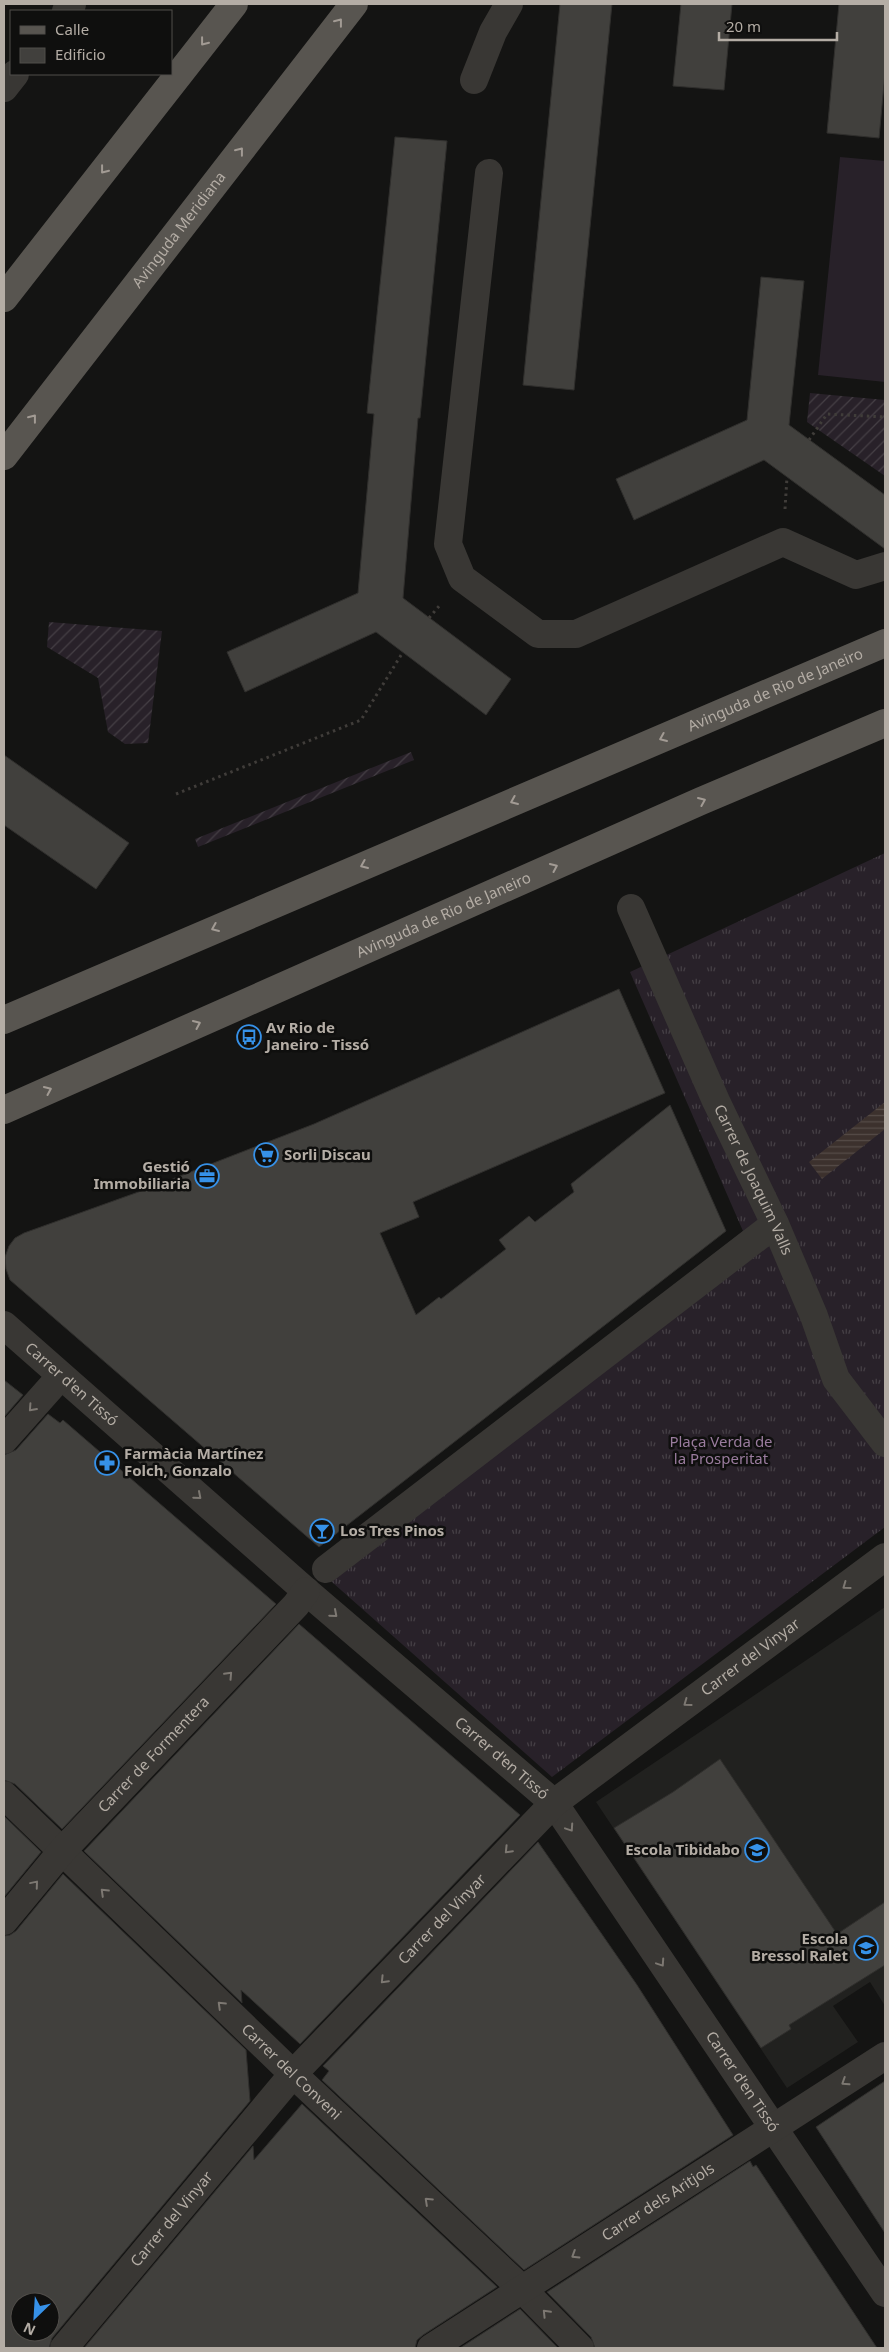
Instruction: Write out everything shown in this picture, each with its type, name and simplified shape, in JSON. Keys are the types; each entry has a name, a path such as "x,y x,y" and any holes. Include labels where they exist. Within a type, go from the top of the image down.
{"main road":[{"path":"4,298 234,4"},
{"name":"Avinguda Meridiana","path":"4,456 354,4"},
{"name":"Avinguda de Rio de Janeiro","path":"4,1020 885,644"},
{"name":"Avinguda de Rio de Janeiro","path":"4,1110 701,801 885,724"}],"street":[{"path":"474,80 493,32 509,4"},
{"path":"4,88 14,75"},
{"path":"489,173 448,544 462,578 538,634 576,634 783,542 856,575 885,566"},
{"name":"Carrer de Joaquim Valls","path":"631,908 716,1101 775,1224 814,1316 836,1379 885,1443"},
{"path":"326,1569 775,1224"},
{"name":"Carrer d'en Tissó","path":"4,1325 60,1377 554,1803 759,2110 774,2128 885,2293"},
{"path":"4,1440 60,1377"},
{"name":"Carrer del Vinyar","path":"64,2348 293,2074 554,1803 885,1557"},
{"name":"Carrer de Formentera","path":"4,1921 62,1851 296,1605 306,1590"},
{"name":"Carrer del Conveni","path":"4,1796 293,2074 522,2289 580,2348"},
{"name":"Carrer dels Aritjols","path":"431,2348 885,2056"}],"path":[{"path":"809,440 827,414 885,417"},
{"path":"176,794 361,720 403,652"}],"shaded area":[{"path":"885,1102 885,1129 822,1179 809,1162"},
{"name":"Escola Tibidabo","path":"885,1607 885,2006 870,1982 833,2006 858,2042 787,2088 596,1802"}],"green space":[{"path":"840,157 885,161 885,382 818,375"},
{"path":"810,393 885,400 885,476 807,422"},
{"path":"49,622 162,631 148,743 125,744 108,732 98,678 47,647"},
{"path":"411,752 414,760 198,847 195,839"},
{"name":"Plaça Verda de la Prosperitat","path":"885,853 885,1527 552,1777 315,1567 743,1231 630,972"}],"building":[{"path":"560,4 612,4 574,390 523,385"},
{"path":"681,4 732,4 724,90 673,86"},
{"path":"839,4 885,4 885,73 879,138 827,133"},
{"path":"395,137 447,141 420,418 418,418 403,598 511,679 486,715 376,632 245,692 227,652 358,593 374,414 367,413"},
{"path":"761,277 804,281 789,425 885,495 885,549 764,460 634,520 616,479 747,420"},
{"path":"4,755 129,843 96,889 4,825"},
{"path":"619,989 665,1093 413,1202 419,1217 380,1233 416,1315 439,1297 441,1299 506,1249 499,1240 529,1216 535,1222 574,1192 571,1184 670,1105 726,1231 319,1547 10,1280 6,1269 5,1257 9,1246 15,1238 24,1233 144,1190 314,1124"},
{"path":"4,1380 23,1395 4,1417"},
{"path":"48,1414 60,1423 63,1420 276,1604 62,1829 15,1784 4,1780 4,1455 16,1450"},
{"path":"299,1624 520,1815 300,2044 241,1990 242,2003 84,1851"},
{"path":"720,1759 837,1934 885,1902 885,1965 789,2025 791,2029 761,2048 614,1828 673,1792"},
{"path":"4,1816 41,1852 4,1897"},
{"path":"538,1842 637,1985 733,2135 524,2270 322,2080 329,2071 323,2066"},
{"path":"63,1874 246,2050 250,2101 60,2328 60,2292 10,2292 10,2342 51,2342 49,2348 4,2348 4,1936 16,1931"},
{"path":"885,2081 885,2233 816,2127"},
{"path":"302,2104 497,2287 423,2335 417,2340 415,2348 84,2348 253,2146 254,2160"},
{"path":"750,2161 753,2167 756,2165 877,2348 595,2348 591,2337 547,2292"},
{"path":"520,2309 558,2348 460,2348"}],"place":[{"name":"Av Rio de Janeiro - Tissó","path":"249,1037"},
{"name":"Sorli Discau","path":"266,1155"},
{"name":"Gestió Immobiliaria","path":"207,1176"},
{"name":"Farmàcia Martínez Folch, Gonzalo","path":"107,1463"},
{"name":"Los Tres Pinos","path":"322,1531"},
{"name":"Escola Tibidabo","path":"757,1850"},
{"name":"Escola Bressol Ralet","path":"866,1948"}]}
